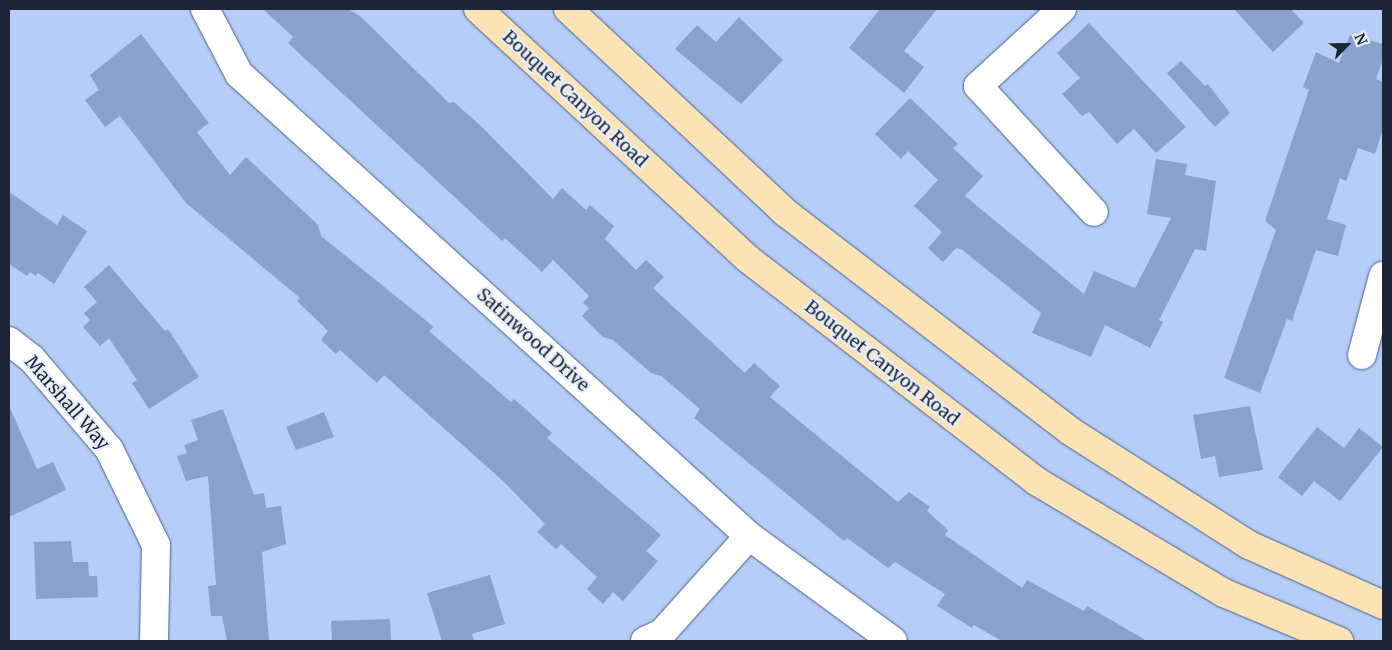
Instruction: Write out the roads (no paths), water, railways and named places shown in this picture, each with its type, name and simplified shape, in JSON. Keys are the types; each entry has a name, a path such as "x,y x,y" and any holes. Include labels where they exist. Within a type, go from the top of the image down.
{"main road":[{"name":"Bouquet Canyon Road","path":"478,9 748,259 1036,481 1224,593 1339,641"},
{"path":"568,9 786,213 1070,432 1250,545 1383,605"}],"street":[{"name":"Satinwood Drive","path":"205,9 238,74 749,536 892,641"},
{"path":"1062,9 978,86 1094,212"},
{"path":"1362,355 1383,276"},
{"name":"Marshall Way","path":"9,341 32,359 109,449 156,545 154,641"},
{"path":"645,641 662,633 749,536"}]}
